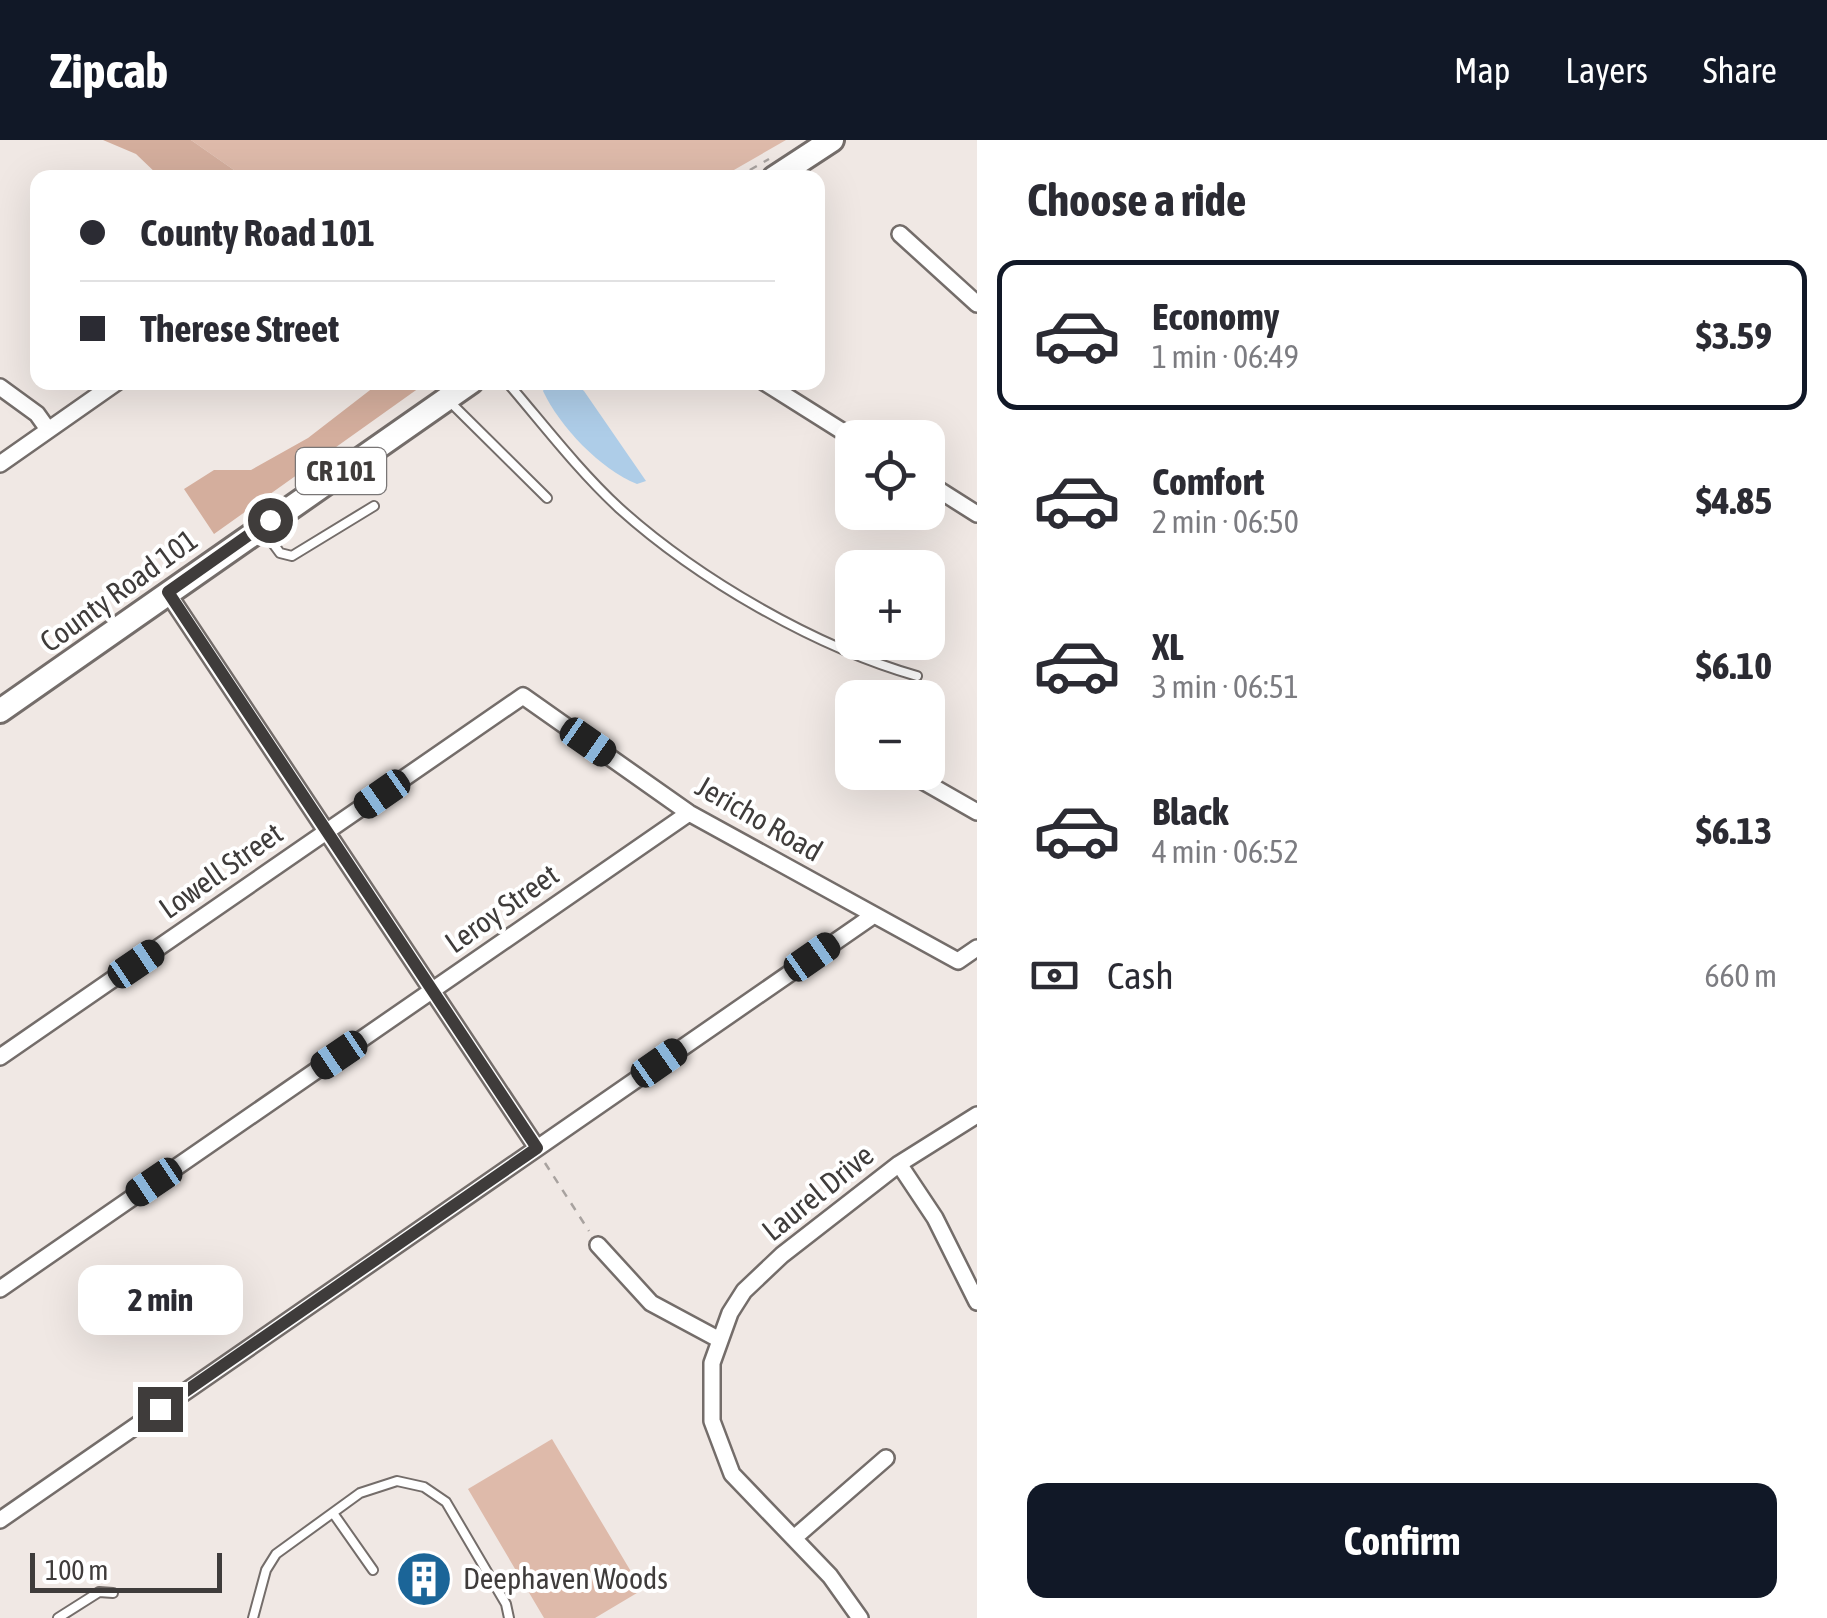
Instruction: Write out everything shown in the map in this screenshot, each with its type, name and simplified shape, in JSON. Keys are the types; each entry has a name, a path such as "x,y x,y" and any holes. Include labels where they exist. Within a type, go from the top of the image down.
{"main road":[{"path":"771,168 832,140"},
{"name":"County Road 101","path":"0,711 460,390"}],"street":[{"path":"900,234 977,304"},
{"path":"0,387 37,414 47,428"},
{"path":"0,464 106,390"},
{"path":"777,390 835,427"},
{"path":"945,494 977,514"},
{"path":"168,592 537,1148"},
{"name":"Lowell Street","path":"0,1057 524,696"},
{"name":"Jericho Road","path":"524,696 689,813 958,962 977,948"},
{"path":"938,790 977,812"},
{"name":"Leroy Street","path":"0,1289 689,813"},
{"path":"0,1520 874,915"},
{"name":"Laurel Drive","path":"718,1339 744,1291 762,1274 898,1164 977,1115"},
{"path":"898,1164 935,1218 977,1302"},
{"path":"598,1245 652,1303 718,1339 710,1393 720,1450 749,1496 830,1576 860,1618"},
{"path":"794,1538 886,1458"}],"lane":[{"path":"514,390 616,504 656,540 809,632 862,658 917,676"},
{"path":"447,399 547,498"},
{"path":"261,526 280,553 292,556 374,506"},
{"path":"253,1618 270,1561 370,1488 388,1482 432,1491 454,1510 510,1618"},
{"path":"333,1513 372,1570"},
{"path":"58,1618 99,1592 113,1593"}],"path":[{"path":"537,1148 598,1245"}],"shaded area":[{"path":"103,140 191,140 234,170 153,170 136,154"},
{"path":"191,140 786,140 734,170 234,170"},
{"path":"370,390 416,390 214,534 184,489 214,470 251,470 308,438"},
{"path":"552,1439 642,1590 595,1618 544,1618 468,1489"}],"water":[{"path":"543,391 584,391 646,481 637,484 623,477 582,445"}],"place":[{"name":"Deephaven Woods","path":"424,1579"}],"route":[{"path":"160,1409 537,1148 168,592 270,520"}]}
